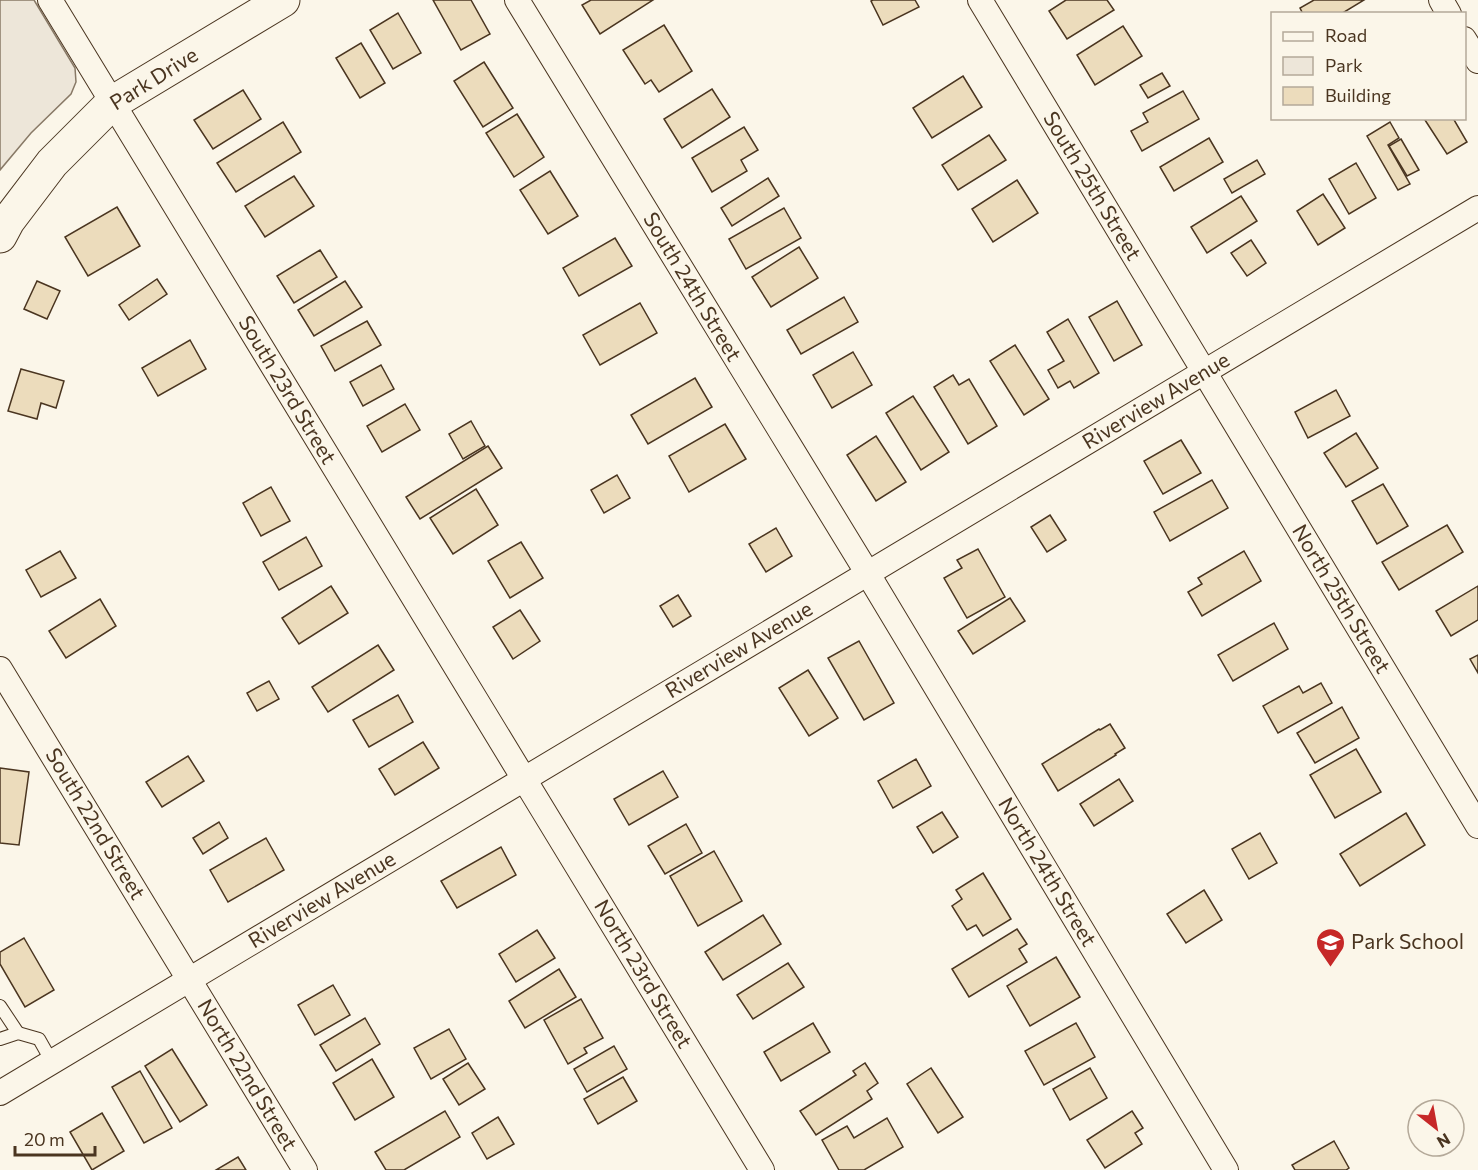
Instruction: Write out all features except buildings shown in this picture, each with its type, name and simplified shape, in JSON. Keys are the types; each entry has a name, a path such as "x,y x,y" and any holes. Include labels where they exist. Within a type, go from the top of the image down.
{"main road":[{"name":"Park Drive","path":"0,236 8,220 52,162 112,103 283,0"}],"street":[{"name":"South 23rd Street","path":"50,0 524,779"},
{"name":"South 24th Street","path":"517,0 868,574"},
{"name":"South 25th Street","path":"980,0 1204,372"},
{"path":"1466,42 1478,61"},
{"name":"Riverview Avenue","path":"0,1093 1478,208"},
{"name":"North 25th Street","path":"1204,372 1478,826"},
{"name":"North 24th Street","path":"868,574 1226,1170"},
{"name":"South 22nd Street","path":"0,669 189,980"},
{"name":"North 23rd Street","path":"524,779 762,1170"},
{"name":"North 22nd Street","path":"189,980 305,1170"}],"lane":[{"path":"0,1006 18,1033"},
{"path":"0,1039 18,1033 39,1039 52,1062"}],"green space":[{"path":"0,0 34,0 75,68 76,82 71,94 31,133 0,170"}],"place":[{"name":"Park School","path":"1330,968"}]}
